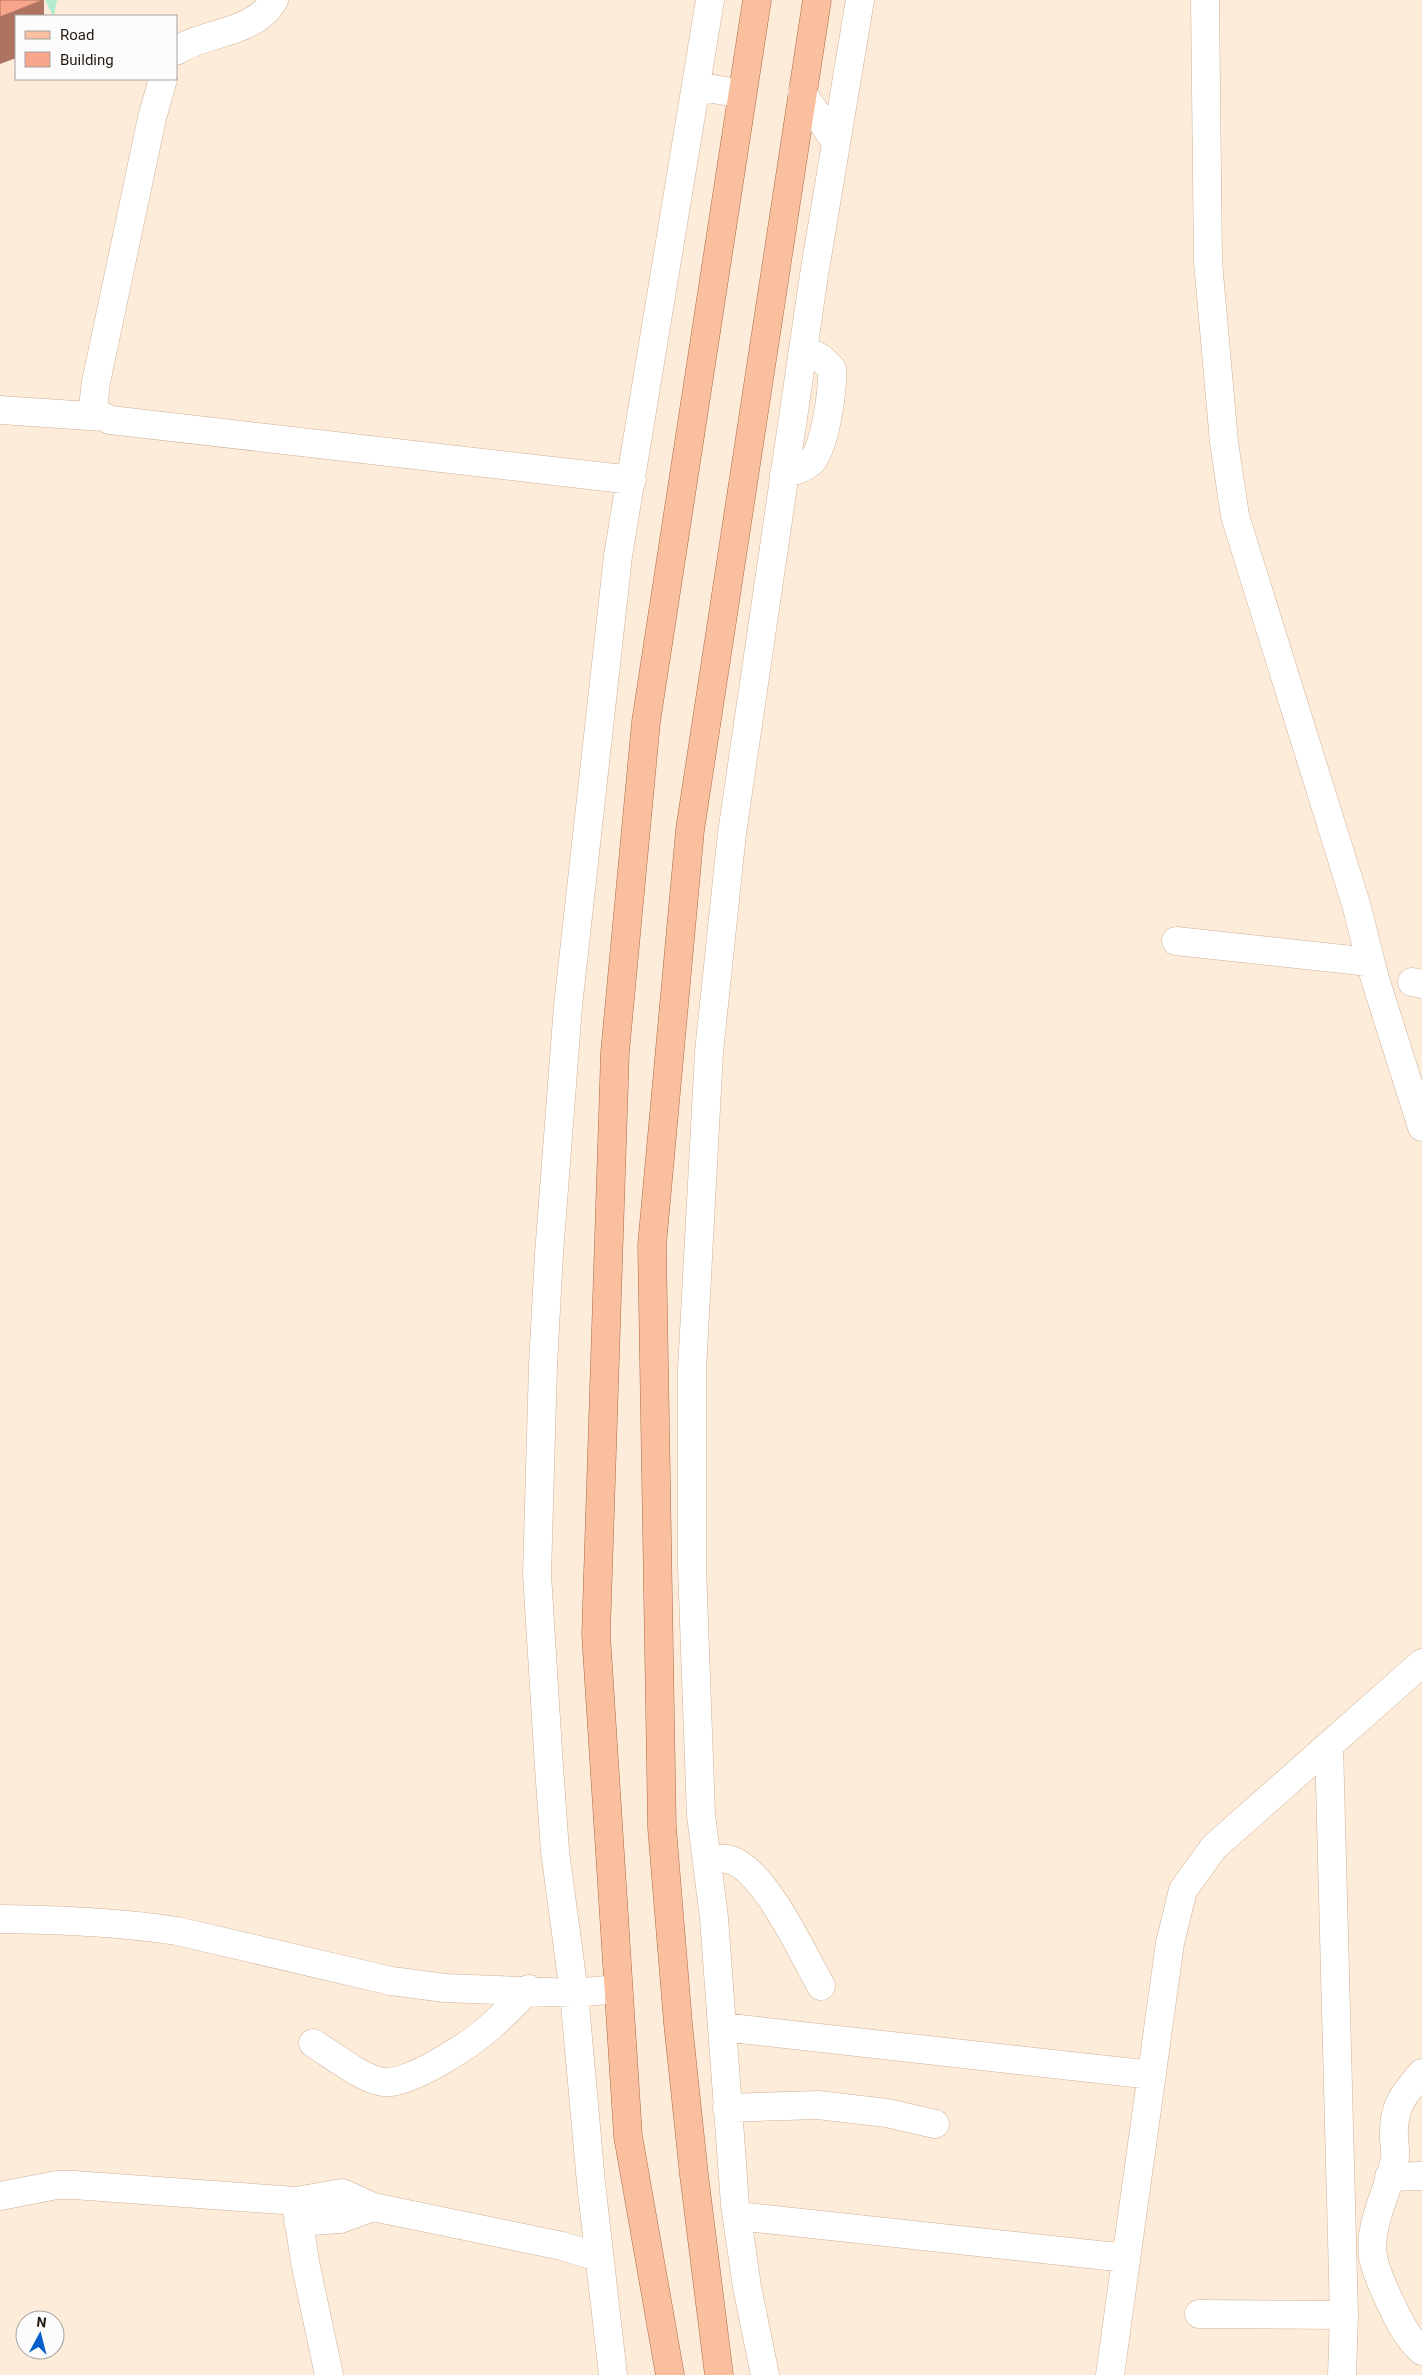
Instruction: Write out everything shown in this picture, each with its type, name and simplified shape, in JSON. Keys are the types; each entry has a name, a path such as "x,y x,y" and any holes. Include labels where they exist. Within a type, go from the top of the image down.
{"main road":[{"path":"670,2375 628,2136 596,1634 616,1052 646,722 757,0"},
{"path":"719,2375 678,2023 662,1828 652,1245 690,830 817,0"}],"street":[{"path":"178,50 189,44 228,33 264,13 274,0"},
{"path":"613,2375 598,2257 574,1993 555,1851 537,1574 543,1365 568,1006 618,556 710,0"},
{"path":"765,2375 747,2286 737,2216 727,2108 714,1918 701,1815 695,1693 692,1370 709,1052 732,833 784,474 860,0"},
{"path":"1205,0 1208,262 1224,442 1235,516 1356,904 1370,962 1422,1127"},
{"path":"104,417 93,407 94,392 152,118 163,80"},
{"path":"696,86 742,94"},
{"path":"802,93 836,142"},
{"path":"0,410 104,417 632,480"},
{"path":"1176,941 1370,962"},
{"path":"1110,2375 1170,1943 1183,1890 1214,1847 1422,1663"},
{"path":"1329,1745 1344,2314 1342,2375"},
{"path":"707,1861 726,1859 742,1865 766,1888 821,1986"},
{"path":"0,1919 72,1920 143,1925 177,1931 391,1981 446,1988 574,1993 618,1989"},
{"path":"313,2043 377,2081 394,2083 431,2067 475,2040 529,1990"},
{"path":"722,2027 1152,2075"},
{"path":"1422,2073 1400,2100 1394,2130 1395,2156 1376,2222 1373,2257 1379,2277 1402,2326 1414,2344 1422,2351"},
{"path":"727,2108 818,2105 887,2113 935,2124"},
{"path":"1389,2177 1422,2176"},
{"path":"0,2196 57,2186 74,2185 297,2211 342,2192 372,2207 562,2246 598,2257"},
{"path":"297,2211 329,2375"},
{"path":"737,2216 1126,2258"},
{"path":"1200,2314 1344,2314"}],"green space":[{"path":"45,0 57,0 54,15"}],"building":[{"path":"0,0 43,0 0,17"}]}
